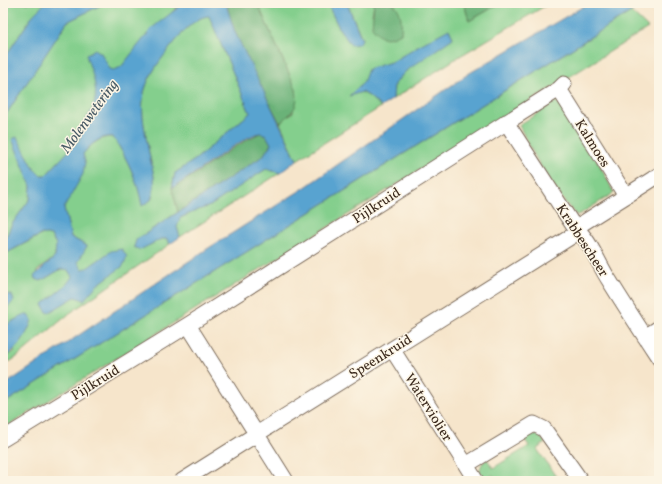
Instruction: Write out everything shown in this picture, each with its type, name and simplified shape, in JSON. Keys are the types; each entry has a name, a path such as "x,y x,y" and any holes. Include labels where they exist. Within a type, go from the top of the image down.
{"street":[{"name":"Pijlkruid","path":"3,439 188,326 562,87"},
{"name":"Kalmoes","path":"562,87 626,196"},
{"name":"Krabbescheer","path":"506,122 659,358"},
{"path":"577,230 659,175"},
{"name":"Speenkruid","path":"182,481 392,349 577,230"},
{"path":"188,326 286,481"},
{"path":"645,337 659,328"},
{"name":"Waterviolier","path":"392,349 476,481"},
{"path":"466,465 534,424 544,429 581,481"}],"green space":[{"path":"3,3 45,3 33,15 3,60"},
{"path":"105,3 185,3 176,8 80,128 80,139 46,175 41,175 31,186 30,199 12,224 3,240 3,119 67,22"},
{"path":"228,3 254,3 259,7 296,89 296,105 292,112 280,123 240,43 228,12"},
{"path":"259,3 327,3 340,30 362,39 347,3 374,3 372,15 395,6 390,3 464,3 469,21 501,3 550,3 460,56 393,99 394,84 406,71 453,37 449,30 416,47 394,61 383,65 350,95 361,92 369,96 381,107 297,160 280,123 293,112 296,89 259,7"},
{"path":"374,3 391,3 395,5 400,16 401,33 385,38 372,27"},
{"path":"464,3 501,3 469,21"},
{"path":"631,12 648,28 3,429 3,404"},
{"path":"209,15 250,113 196,159 175,173 172,188 178,212 136,240 150,245 161,239 167,239 170,244 70,313 17,357 3,366 3,358 14,352 23,315 3,327 3,311 14,301 3,294 3,255 43,234 51,236 56,244 55,257 37,271 41,281 61,269 82,243 71,237 64,208 85,162 83,154 92,144 104,138 113,137 123,153 135,178 142,205 151,200 154,188 154,179 142,109 146,85 161,59 181,34 198,19"},
{"path":"557,101 588,146 614,193 577,216 560,196 545,173 519,125"},
{"path":"260,133 266,135 271,144 263,156 178,212 172,188 248,139"},
{"path":"266,169 280,173 180,237 177,227 180,218 210,206"},
{"path":"529,434 534,434 540,437 545,443 537,449 559,481 497,481 493,475 483,481 480,479 480,468 487,459 493,468 529,446 523,437"}],"water":[{"path":"45,3 105,3 67,22 3,119 3,60 33,15"},
{"name":"Molenwetering","path":"184,3 228,3 227,7 235,32 297,160 280,173 266,169 210,206 180,218 177,227 180,237 170,244 167,239 161,239 140,250 134,247 136,240 263,156 271,144 264,134 260,133 252,136 242,141 172,188 175,173 196,159 250,113 209,16 194,22 185,30 161,59 146,85 143,97 142,109 146,139 154,179 154,188 151,200 142,206 135,179 127,161 113,137 109,137 96,141 83,154 85,162 83,174 64,208 71,237 87,246 78,262 82,269 87,268 111,251 122,249 127,257 123,266 96,286 84,300 75,297 48,313 43,304 66,285 72,277 68,270 61,269 41,281 35,279 34,276 55,257 56,244 51,236 42,234 3,255 3,240 12,224 30,199 31,186 12,139 17,137 35,170 40,175 46,175 80,139 83,124 94,104 96,91 86,55 95,49 101,53 110,69 114,70 121,67 152,28"},
{"path":"327,3 347,3 362,40 358,44 351,45 340,30"},
{"path":"589,3 645,3 3,404 3,386 207,249 301,190 468,74"},
{"path":"449,29 453,38 406,71 394,84 393,99 381,107 362,92 349,96 363,83 368,69 394,61"},
{"path":"3,294 12,295 14,301 3,311"},
{"path":"23,315 28,315 32,320 27,332 17,347 3,358 3,327"}]}
